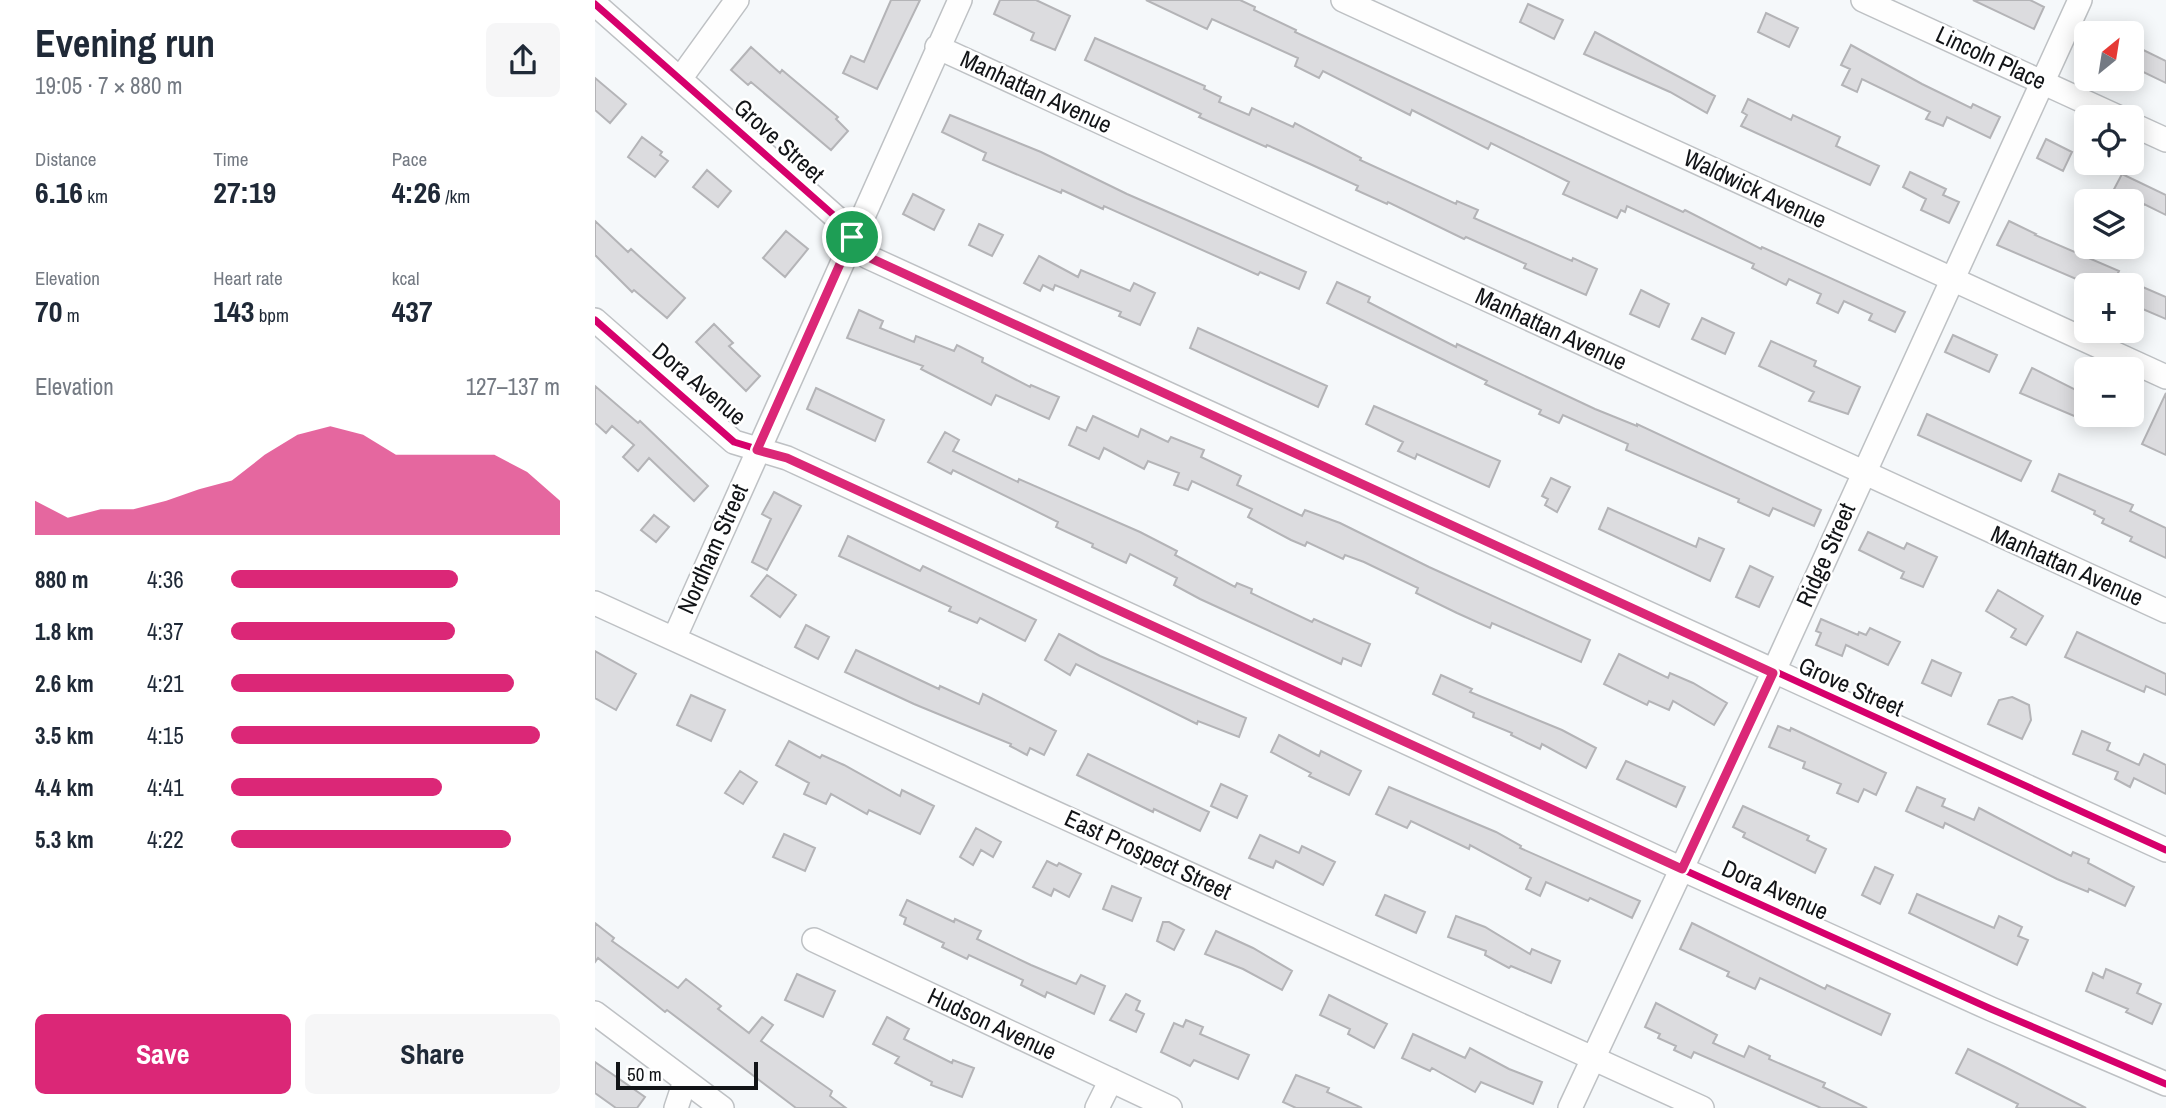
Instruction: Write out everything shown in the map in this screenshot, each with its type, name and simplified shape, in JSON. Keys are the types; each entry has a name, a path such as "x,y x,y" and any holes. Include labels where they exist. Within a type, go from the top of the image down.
{"street":[{"path":"680,79 737,0"},
{"name":"Nordham Street","path":"674,639 960,0"},
{"name":"Waldwick Avenue","path":"1343,0 2166,377"},
{"name":"Lincoln Place","path":"1863,0 2092,105"},
{"name":"Ridge Street","path":"1570,1108 1773,673 2080,0"},
{"name":"Grove Street","path":"595,4 838,219 868,257 1773,673 2166,850"},
{"name":"Manhattan Avenue","path":"937,47 2166,611"},
{"path":"2144,130 2166,140"},
{"name":"Dora Avenue","path":"595,320 734,442 787,458 1682,869 1991,1009 2166,1084"},
{"name":"East Prospect Street","path":"595,603 1702,1108"},
{"name":"Hudson Avenue","path":"814,940 1170,1108"},
{"path":"595,1013 722,1108"},
{"path":"1097,1108 1111,1080"},
{"path":"676,1108 685,1081"}],"building":[{"path":"891,0 920,0 877,89 843,73 851,56 864,62"},
{"path":"1000,0 1036,0 1070,16 1055,50 1031,40 1034,33 994,14"},
{"path":"1146,0 1240,0 1255,7 1254,10 1296,30 1295,32 1683,212 1685,210 1761,249 1762,247 1905,312 1895,332 1869,320 1872,314 1844,301 1838,313 1817,303 1821,294 1789,279 1786,285 1752,268 1754,264 1627,206 1625,212 1621,210 1617,218 1563,194 1569,182 1491,143 1488,149 1412,110 1410,115 1323,71 1319,78 1295,66 1298,58 1212,19 1207,29"},
{"path":"1973,0 2030,0 2044,7 2034,29"},
{"path":"1528,4 1563,20 1554,39 1520,22"},
{"path":"1766,13 1798,28 1789,47 1758,32"},
{"path":"1595,32 1715,96 1707,113 1670,92 1584,54"},
{"path":"1095,38 1205,86 1204,89 1221,97 1219,102 1249,115 1252,108 1293,127 1295,123 1361,158 1360,160 1456,204 1457,201 1478,210 1474,218 1572,261 1573,258 1597,269 1586,295 1524,268 1526,264 1356,190 1358,186 1199,117 1201,114 1085,60"},
{"path":"1851,45 1971,108 1973,104 2000,117 1990,138 1947,117 1943,126 1926,119 1930,112 1862,79 1857,92 1842,85 1850,69 1841,65"},
{"path":"751,47 838,117 836,119 848,131 831,150 751,82 748,85 731,70"},
{"path":"2144,50 2166,61 2166,83 2144,72"},
{"path":"595,78 626,104 610,123 595,110"},
{"path":"1748,99 1791,120 1793,115 1840,137 1836,146 1879,166 1870,185 1741,126 1747,115 1742,112"},
{"path":"950,115 1041,152 1127,194 1306,272 1299,289 1260,272 1258,275 1104,206 1103,209 983,160 986,153 942,132"},
{"path":"642,137 662,152 660,155 668,161 655,177 628,157"},
{"path":"2046,139 2072,152 2063,171 2037,158"},
{"path":"707,170 731,191 718,207 693,187"},
{"path":"1910,172 1946,189 1943,195 1959,202 1949,223 1921,210 1926,199 1903,187"},
{"path":"2121,175 2124,175 2166,195 2166,215 2144,204 2144,189 2114,189"},
{"path":"913,194 944,210 934,230 903,214"},
{"path":"595,221 628,252 631,249 685,298 667,318 634,290 632,292 595,255"},
{"path":"2009,221 2074,252 2074,259 2091,259 2119,271 2074,273 2074,278 1997,245"},
{"path":"979,224 1003,235 992,256 969,245"},
{"path":"786,231 808,249 785,277 763,258"},
{"path":"1039,256 1078,277 1081,270 1130,291 1134,283 1155,293 1140,325 1119,316 1121,312 1055,285 1053,290 1043,285 1040,291 1024,283"},
{"path":"1337,282 1370,297 1368,302 1456,347 1457,344 1595,409 1637,424 1821,510 1814,526 1773,508 1769,516 1738,502 1739,499 1626,450 1628,444 1563,415 1559,423 1539,414 1541,410 1485,384 1487,381 1327,303"},
{"path":"2144,288 2166,297 2166,319 2144,310"},
{"path":"1641,290 1669,304 1659,327 1630,314"},
{"path":"859,310 883,321 880,328 914,342 916,336 954,351 957,345 983,358 982,362 1030,387 1031,385 1059,397 1049,419 996,395 991,405 921,369 923,366 847,338"},
{"path":"1702,318 1734,333 1725,354 1692,339"},
{"path":"714,324 733,343 729,346 760,376 746,391 696,342"},
{"path":"1198,328 1327,386 1318,407 1190,348"},
{"path":"1953,335 1997,355 1989,372 1945,352"},
{"path":"1771,341 1816,361 1814,366 1860,387 1848,414 1809,401 1814,392 1759,366"},
{"path":"2032,368 2074,389 2074,416 2020,393"},
{"path":"595,386 638,423 640,421 708,486 694,501 649,458 638,471 623,457 634,445 612,426 606,433 595,423"},
{"path":"816,388 884,420 875,441 807,409"},
{"path":"2166,393 2166,455 2142,444"},
{"path":"1374,406 1500,461 1489,487 1417,454 1415,459 1398,451 1403,442 1366,424"},
{"path":"1927,414 2031,461 2021,481 1918,435"},
{"path":"1093,416 1138,437 1141,429 1168,442 1171,437 1204,450 1201,457 1241,476 1237,485 1302,516 1305,510 1340,523 1429,567 1590,640 1581,662 1492,623 1490,628 1457,613 1416,593 1418,588 1364,562 1345,555 1343,559 1307,542 1305,546 1291,540 1248,517 1252,509 1192,481 1188,490 1174,485 1179,473 1148,461 1144,469 1104,448 1099,459 1069,445 1077,427 1086,431"},
{"path":"945,432 959,440 953,451 1018,482 1019,479 1140,532 1177,551 1175,555 1235,587 1237,583 1252,589 1251,593 1312,622 1314,619 1370,644 1361,666 1343,658 1341,664 1200,599 1174,585 1177,578 1130,554 1126,563 1056,527 1058,522 953,470 951,474 928,462"},
{"path":"2059,474 2133,505 2130,511 2166,528 2166,558 2130,541 2132,537 2102,523 2104,519 2094,514 2095,511 2052,491"},
{"path":"1551,478 1570,487 1557,512 1545,505 1548,499 1542,496"},
{"path":"774,492 801,506 767,570 752,562 771,519 762,514"},
{"path":"1608,508 1696,547 1699,538 1724,549 1710,581 1599,529"},
{"path":"654,515 669,527 656,542 641,530"},
{"path":"1868,532 1904,549 1907,543 1937,557 1923,587 1901,578 1904,572 1859,550"},
{"path":"848,536 920,571 923,566 1036,620 1025,641 980,618 977,623 949,611 951,607 839,556"},
{"path":"1750,566 1773,577 1759,607 1736,597"},
{"path":"767,575 796,595 780,617 751,596"},
{"path":"1998,590 2043,616 2026,645 2011,637 2016,629 1986,611"},
{"path":"1821,619 1858,635 1859,632 1866,635 1870,628 1900,642 1888,665 1846,645 1842,656 1816,645 1821,633 1816,631"},
{"path":"806,625 829,637 818,659 795,647"},
{"path":"2077,632 2166,674 2166,695 2146,686 2144,692 2065,657"},
{"path":"1059,634 1100,656 1246,718 1239,737 1198,721 1197,724 1076,664 1070,675 1045,660"},
{"path":"856,650 939,689 940,686 979,704 983,694 1056,731 1044,755 1030,748 1027,755 1010,746 1011,744 845,672"},
{"path":"595,651 636,674 616,710 595,698"},
{"path":"1619,654 1668,678 1670,673 1693,683 1727,703 1714,725 1673,701 1669,710 1649,701 1647,705 1604,684"},
{"path":"1932,660 1961,673 1951,696 1922,683"},
{"path":"1441,675 1472,689 1470,692 1562,730 1596,748 1586,768 1542,744 1540,749 1511,735 1512,733 1473,717 1474,713 1433,694"},
{"path":"691,695 725,710 711,741 677,725"},
{"path":"2012,697 2029,705 2031,720 2022,739 1988,724 1999,700"},
{"path":"1778,726 1790,731 1791,728 1886,773 1876,795 1864,789 1858,802 1837,793 1841,784 1803,768 1805,762 1769,747"},
{"path":"2082,731 2110,743 2107,750 2139,765 2144,754 2166,765 2166,794 2134,778 2130,787 2115,779 2118,772 2073,754"},
{"path":"1279,735 1319,756 1321,751 1361,771 1349,795 1309,776 1311,773 1271,752"},
{"path":"789,741 820,758 822,755 844,765 900,796 902,790 934,806 920,834 869,810 867,814 831,794 826,804 804,794 809,783 776,765"},
{"path":"1088,754 1209,812 1200,831 1154,809 1153,812 1077,775"},
{"path":"1626,761 1685,787 1676,807 1617,779"},
{"path":"740,771 757,782 743,804 725,793"},
{"path":"1221,784 1247,796 1237,818 1211,806"},
{"path":"1389,787 1496,832 1521,846 1520,848 1640,901 1632,918 1590,898 1588,901 1546,882 1540,896 1526,889 1531,878 1470,845 1469,849 1411,821 1407,828 1376,814"},
{"path":"1917,787 1945,799 1942,806 1974,820 1979,808 2071,856 2073,852 2089,859 2088,863 2134,887 2125,906 2089,889 2088,892 2057,879 1945,823 1943,828 1906,811"},
{"path":"1743,806 1809,836 1807,840 1826,849 1815,873 1743,837 1745,833 1733,827"},
{"path":"976,828 1001,842 993,857 981,850 973,865 960,857"},
{"path":"784,834 815,848 805,871 773,857"},
{"path":"1260,835 1299,853 1302,846 1335,862 1323,885 1276,861 1273,868 1249,858"},
{"path":"1047,861 1057,866 1059,863 1081,874 1069,897 1054,889 1051,896 1033,887"},
{"path":"1875,867 1893,875 1880,904 1862,895"},
{"path":"1112,886 1141,898 1132,921 1103,909"},
{"path":"1917,894 1994,928 1999,916 2022,927 2018,936 2028,940 2017,965 1909,913"},
{"path":"1385,895 1425,912 1416,933 1376,915"},
{"path":"907,900 954,922 955,919 981,931 977,939 1031,965 1076,984 1081,975 1105,986 1094,1014 1047,992 1045,997 1021,985 1023,980 969,955 967,959 942,947 944,943 904,924 906,918 900,915"},
{"path":"1456,916 1485,927 1530,954 1532,949 1560,961 1551,983 1511,966 1509,968 1485,955 1486,951 1448,937"},
{"path":"1163,922 1169,922 1184,930 1174,950 1157,941"},
{"path":"595,923 614,938 612,941 678,988 686,979 721,1006 718,1009 749,1033 762,1017 773,1025 761,1041 832,1091 830,1096 846,1108 796,1108 667,1010 665,1012 598,958 595,962"},
{"path":"1692,923 1825,989 1827,985 1890,1014 1881,1035 1760,978 1755,989 1727,976 1729,972 1680,949"},
{"path":"1216,931 1253,948 1292,971 1282,990 1243,969 1205,954"},
{"path":"2106,969 2141,984 2137,993 2161,1004 2152,1024 2126,1012 2128,1009 2086,991 2093,973 2103,978"},
{"path":"797,974 835,991 823,1017 785,1000"},
{"path":"1126,994 1140,1001 1136,1010 1144,1014 1136,1032 1110,1020"},
{"path":"1329,995 1387,1024 1374,1048 1348,1034 1350,1029 1320,1015"},
{"path":"1656,1003 1717,1035 1713,1043 1744,1057 1749,1046 1770,1056 1769,1059 1825,1083 1823,1087 1867,1108 1821,1108 1694,1052 1691,1058 1674,1050 1676,1046 1658,1038 1660,1034 1645,1027"},
{"path":"887,1017 909,1029 904,1039 952,1063 953,1060 974,1068 962,1097 931,1085 932,1082 895,1063 899,1057 873,1044"},
{"path":"1186,1020 1203,1027 1200,1034 1249,1055 1238,1079 1194,1060 1190,1066 1161,1052 1174,1023 1183,1027"},
{"path":"1413,1034 1465,1058 1470,1048 1509,1069 1542,1082 1533,1104 1481,1082 1475,1092 1432,1068 1430,1071 1402,1058"},
{"path":"1968,1049 2086,1108 2016,1108 2018,1104 1956,1073"},
{"path":"595,1062 645,1097 637,1108 616,1108 595,1093"},
{"path":"1296,1075 1329,1088 1327,1092 1362,1108 1296,1108 1283,1102"}],"cycle path":[{"path":"595,4 838,219 868,257 2166,850"},
{"path":"595,320 734,442 787,458 1682,869 1991,1009 2166,1084"}],"route":[{"path":"852,237 868,257 1773,673 1682,869 787,458 757,450 852,237"}]}
